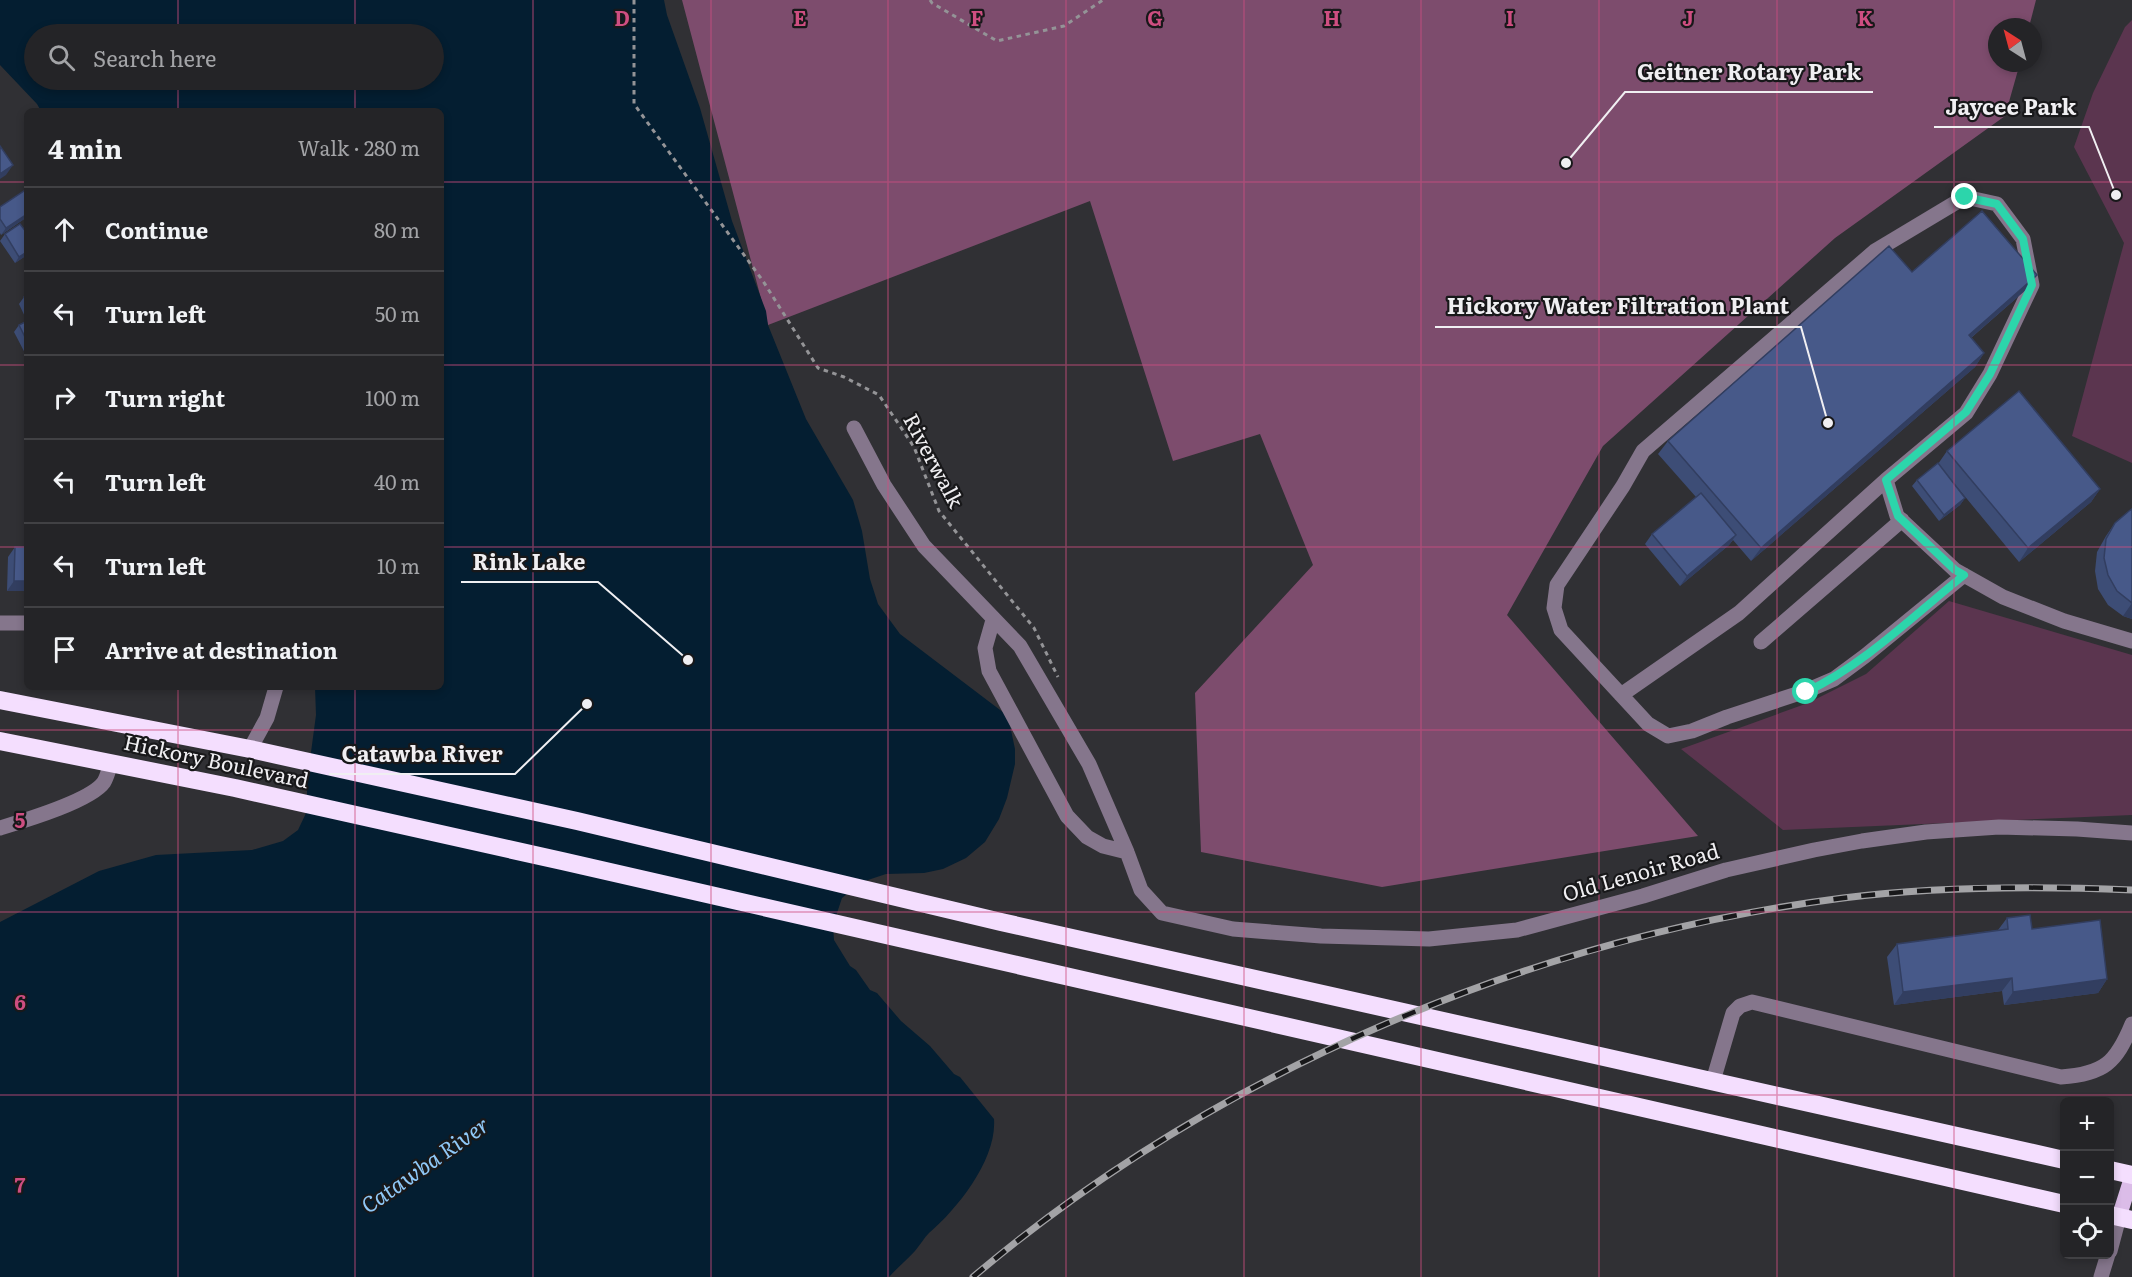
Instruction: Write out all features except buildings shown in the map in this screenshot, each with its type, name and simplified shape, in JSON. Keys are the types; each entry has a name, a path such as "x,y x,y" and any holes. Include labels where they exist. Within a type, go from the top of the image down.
{"highway":[{"name":"Hickory Boulevard","path":"0,700 250,749 577,820 1001,921 2060,1159"},
{"name":"Hickory Boulevard","path":"0,741 235,788 562,861 2060,1203"},
{"path":"2114,1171 2132,1175"}],"main road":[{"path":"2120,1217 2132,1175"}],"street":[{"path":"1621,695 1739,613 1886,480 1966,412 1990,374 2032,285 2023,239 1997,204 1965,197 1875,250 1643,450 1623,486 1557,585 1554,608 1561,630 1621,695 1648,724 1668,736 1692,731 1727,717 1806,692 1834,679 1964,575"},
{"path":"854,428 884,485 924,546 1020,646 1089,764 1127,852"},
{"path":"1886,480 1898,516 1955,570 2003,597 2064,621 2132,641"},
{"path":"1761,642 1902,520"},
{"path":"993,620 985,648 989,671 1067,816 1087,837 1103,846 1127,852"},
{"path":"0,623 24,623"},
{"path":"250,749 267,718 275,690"},
{"path":"0,828 41,815 92,792 104,782 111,764"},
{"name":"Old Lenoir Road","path":"1127,852 1141,890 1162,912 1233,929 1321,936 1429,939 1516,930 1643,896 1726,870 1862,841 1926,832 1999,828 2077,828 2132,832"},
{"path":"1713,1081 1733,1013 1740,1006 1752,1002 2061,1077 2089,1073 2115,1058 2132,1024"},
{"path":"2114,1237 2120,1217"},
{"path":"2101,1277 2107,1259"}],"path":[{"name":"Riverwalk","path":"634,0 634,104 763,280 818,368 844,377 879,395 914,447 939,511 1034,628 1060,680"},
{"path":"930,0 997,41 1064,26 1103,0"}],"shaded area":[{"path":"682,0 2036,0 2031,18 1988,18 1988,72 2017,72 2005,116 1835,238 1603,446 1507,615 1698,836 1382,887 1201,852 1195,693 1313,565 1260,434 1173,461 1090,201 768,325"},
{"path":"2132,20 2132,463 2072,436 2124,243 2074,147 2093,93 2125,27"},
{"path":"1949,601 2132,655 2132,815 1783,830 1681,749 1808,703 1866,674"}],"water":[{"path":"0,0 664,0 667,15 700,108 732,221 766,311 768,325 806,419 853,500 862,531 870,579 878,604 900,634 1008,716 1015,749 1015,764 1007,798 999,819 985,842 966,858 943,869 924,873 886,874 862,882 842,898 833,925 834,940 850,966 856,970 870,990 877,993 901,1021 930,1046 954,1074 960,1077 994,1119 989,1150 973,1182 952,1210 889,1277 0,1277 0,922 99,871 156,855 252,850 283,841 298,830 307,811 307,782 316,715 315,690 444,690 444,108 39,108 0,65"}],"railway":[{"path":"973,1277 1067,1204 1167,1137 1272,1078 1381,1026 1494,982 1609,945 1726,917 1843,898 1915,891 1988,888 2132,890"}],"place":[{"name":"Geitner Rotary Park","path":"1566,163"},
{"name":"Jaycee Park","path":"2116,195"},
{"name":"Hickory Water Filtration Plant","path":"1828,423"},
{"name":"Rink Lake","path":"688,660"},
{"name":"Catawba River","path":"587,704"}],"route":[{"path":"1806,692 1834,679 1964,575 1955,570 1898,516 1886,480 1966,412 1990,374 2032,285 2023,239 1997,204 1965,197"}]}
